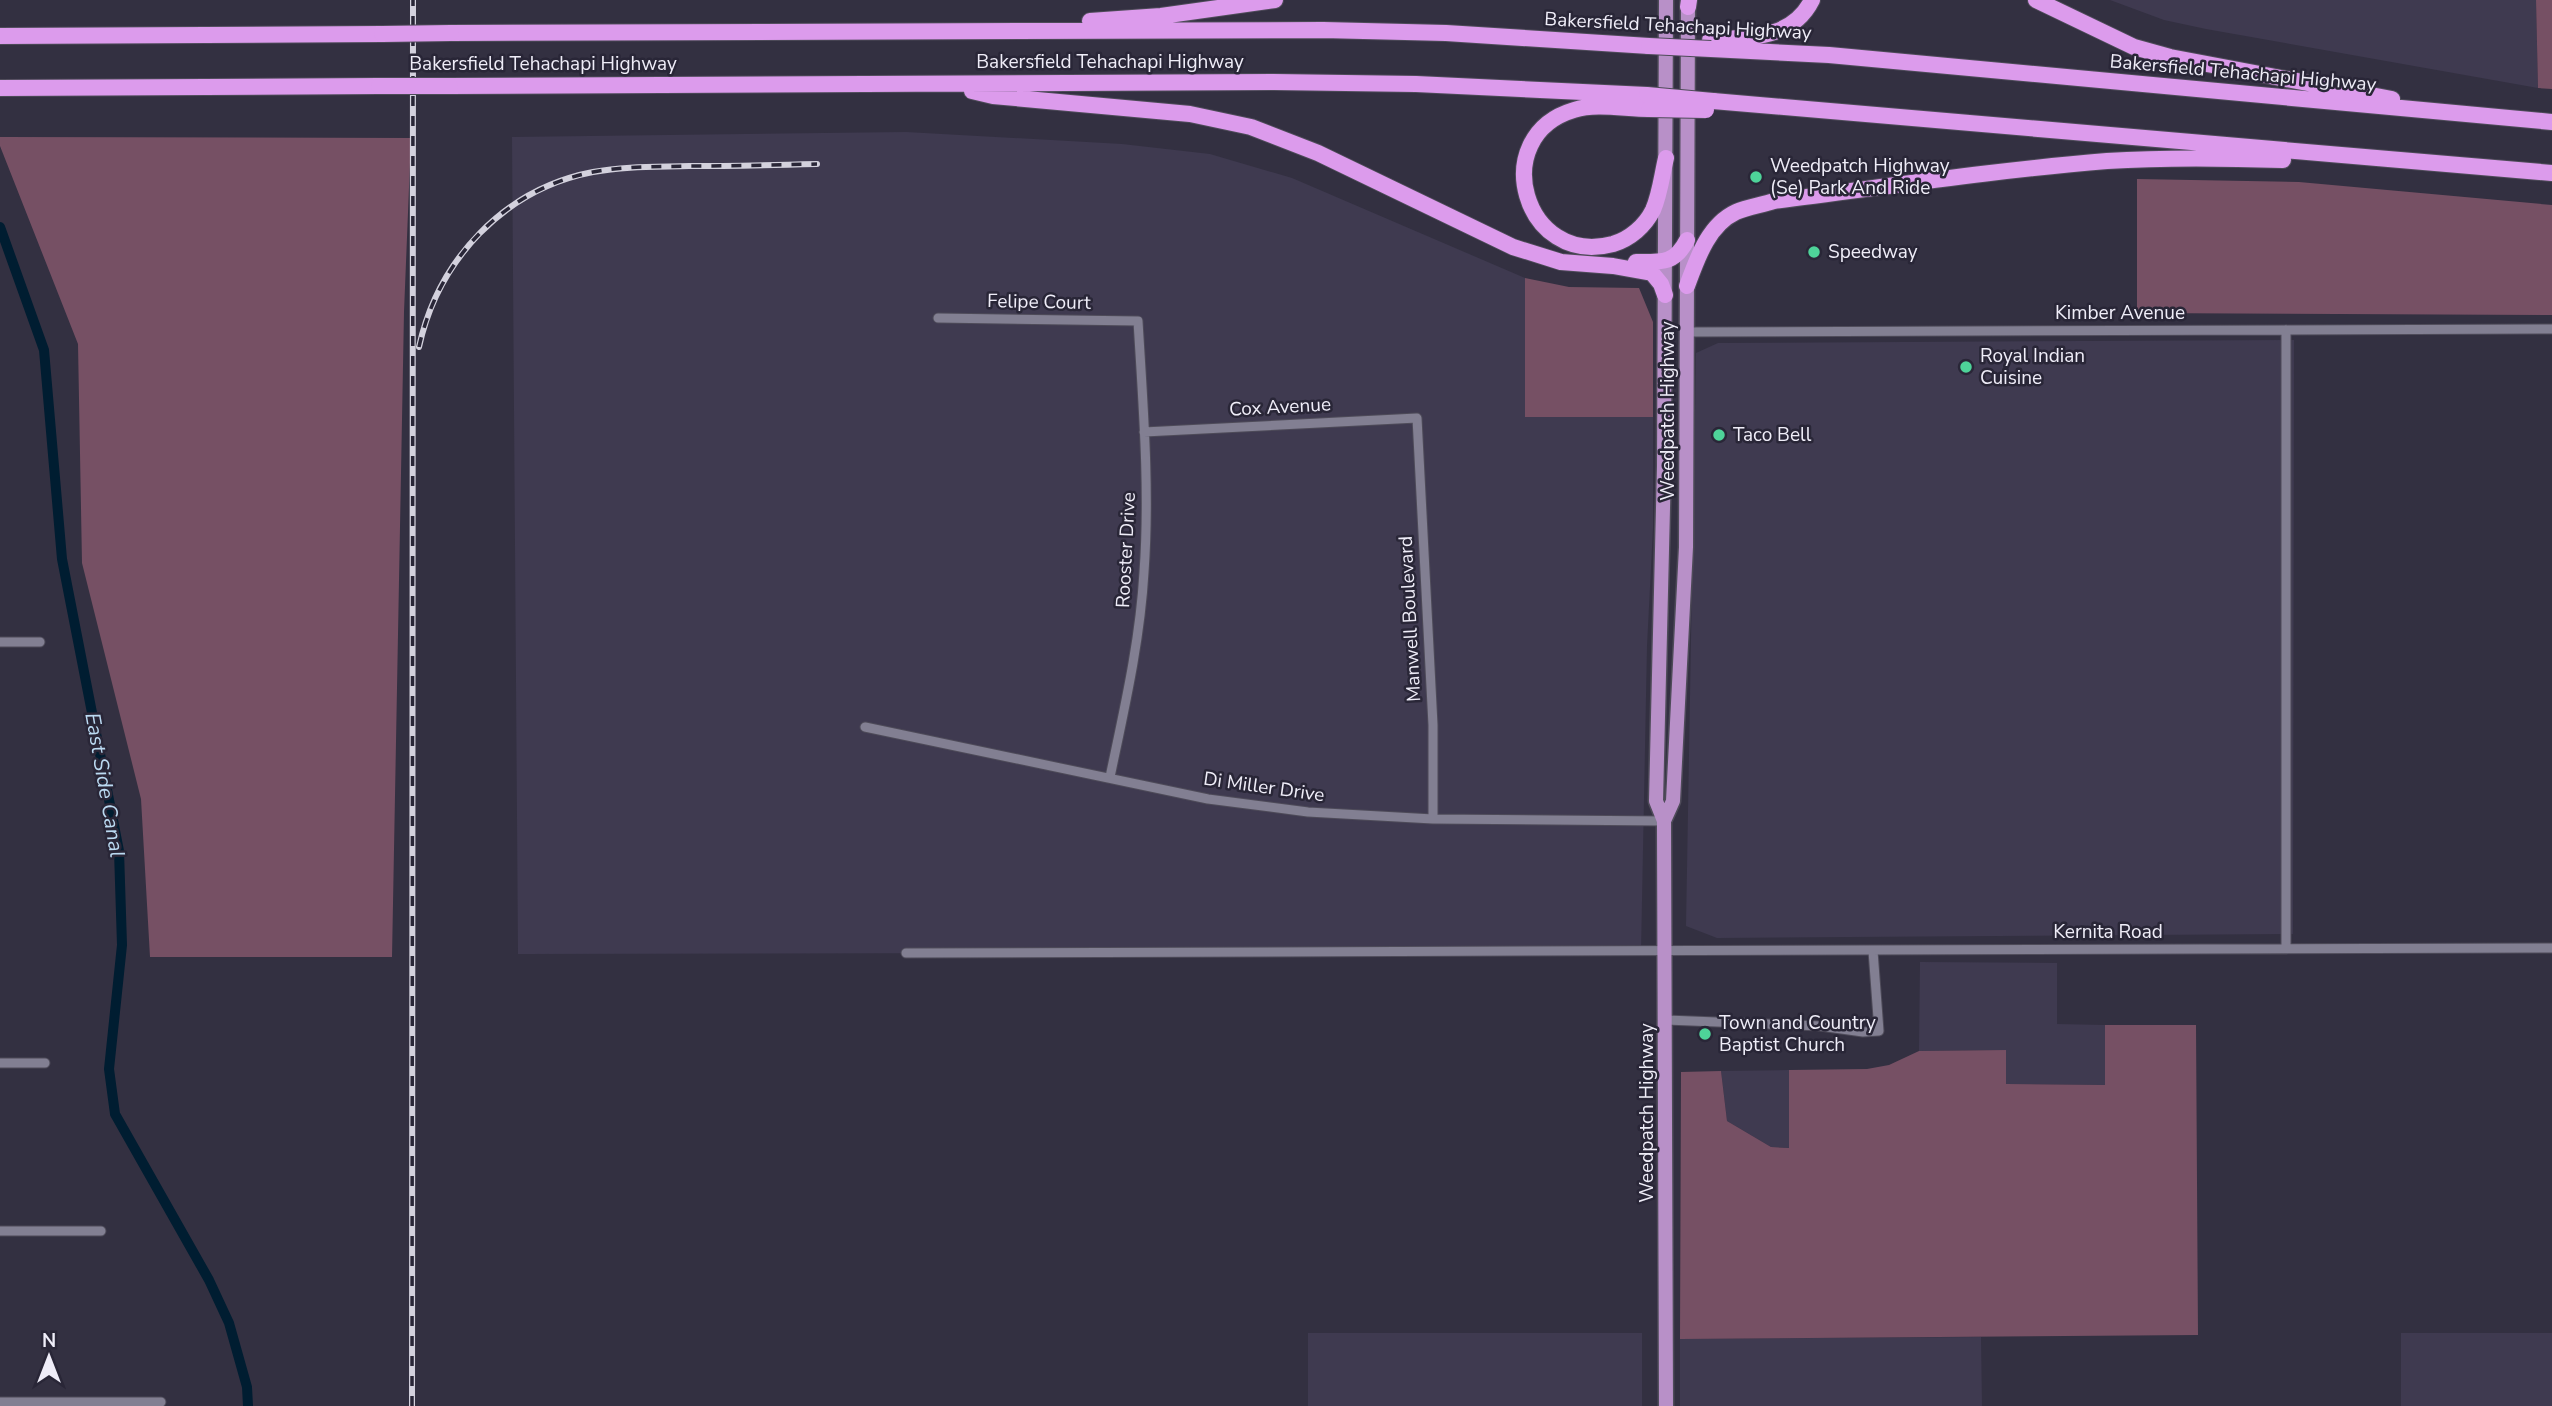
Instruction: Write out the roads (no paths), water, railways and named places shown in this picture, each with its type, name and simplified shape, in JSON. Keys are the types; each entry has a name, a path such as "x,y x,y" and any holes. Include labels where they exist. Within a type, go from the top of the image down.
{"highway":[{"path":"835,33 1161,16 1275,0"},
{"path":"1710,45 1781,31 1801,16 1812,0"},
{"path":"2036,0 2134,47 2170,57 2477,116"},
{"name":"Bakersfield Tehachapi Highway","path":"0,36 1199,29 1446,33 1649,46 1710,45 2552,122"},
{"name":"Bakersfield Tehachapi Highway","path":"0,88 1274,82 1481,87 1648,102 1831,110 2552,173"},
{"path":"943,85 993,96 1190,114 1251,127 1318,153 1513,247 1561,262 1613,265 1666,261 1677,256 1687,240"},
{"path":"1648,102 1577,109 1552,120 1542,129 1528,151 1523,177 1528,203 1543,226 1566,241 1591,247 1618,242 1631,236 1648,218 1660,189 1666,158"},
{"path":"1688,286 1702,248 1717,227 1735,213 1774,201 2110,161 2228,158 2465,167"},
{"path":"1613,265 1652,273 1661,284 1665,295"}],"main road":[{"name":"Weedpatch Highway","path":"1666,0 1664,478 1656,738 1656,801 1664,821 1667,1020 1666,1406"},
{"name":"Weedpatch Highway","path":"1664,821 1673,801 1682,641 1688,332 1688,2"}],"street":[{"name":"Felipe Court","path":"939,318 1138,321"},
{"name":"Rooster Drive","path":"1110,778 1133,668 1147,527 1138,321"},
{"name":"Kimber Avenue","path":"1688,332 2552,329"},
{"path":"2286,330 2286,949"},
{"name":"Cox Avenue","path":"1144,432 1417,418"},
{"name":"Manwell Boulevard","path":"1417,418 1433,725 1433,819"},
{"path":"0,642 40,642"},
{"name":"Di Miller Drive","path":"866,727 1208,799 1258,806 1358,816 1433,819 1664,821"},
{"name":"Kernita Road","path":"906,953 2552,948"},
{"path":"1667,1020 1879,1031 1873,951"},
{"path":"0,1063 45,1063"},
{"path":"0,1231 101,1231"},
{"path":"0,1402 161,1402"}],"waterway":[{"name":"East Side Canal","path":"0,227 44,350 62,559 119,851 122,945 109,1069 115,1114 209,1280 229,1323 247,1387 248,1406"}],"railway":[{"path":"412,1406 413,0"},
{"path":"419,347 428,315 459,258 480,233 504,212 531,194 561,181 617,169 817,164"}],"place":[{"name":"Weedpatch Highway (Se) Park And Ride","path":"1756,177"},
{"name":"Speedway","path":"1814,252"},
{"name":"Royal Indian Cuisine","path":"1966,367"},
{"name":"Taco Bell","path":"1719,435"},
{"name":"Town and Country Baptist Church","path":"1705,1034"}]}
